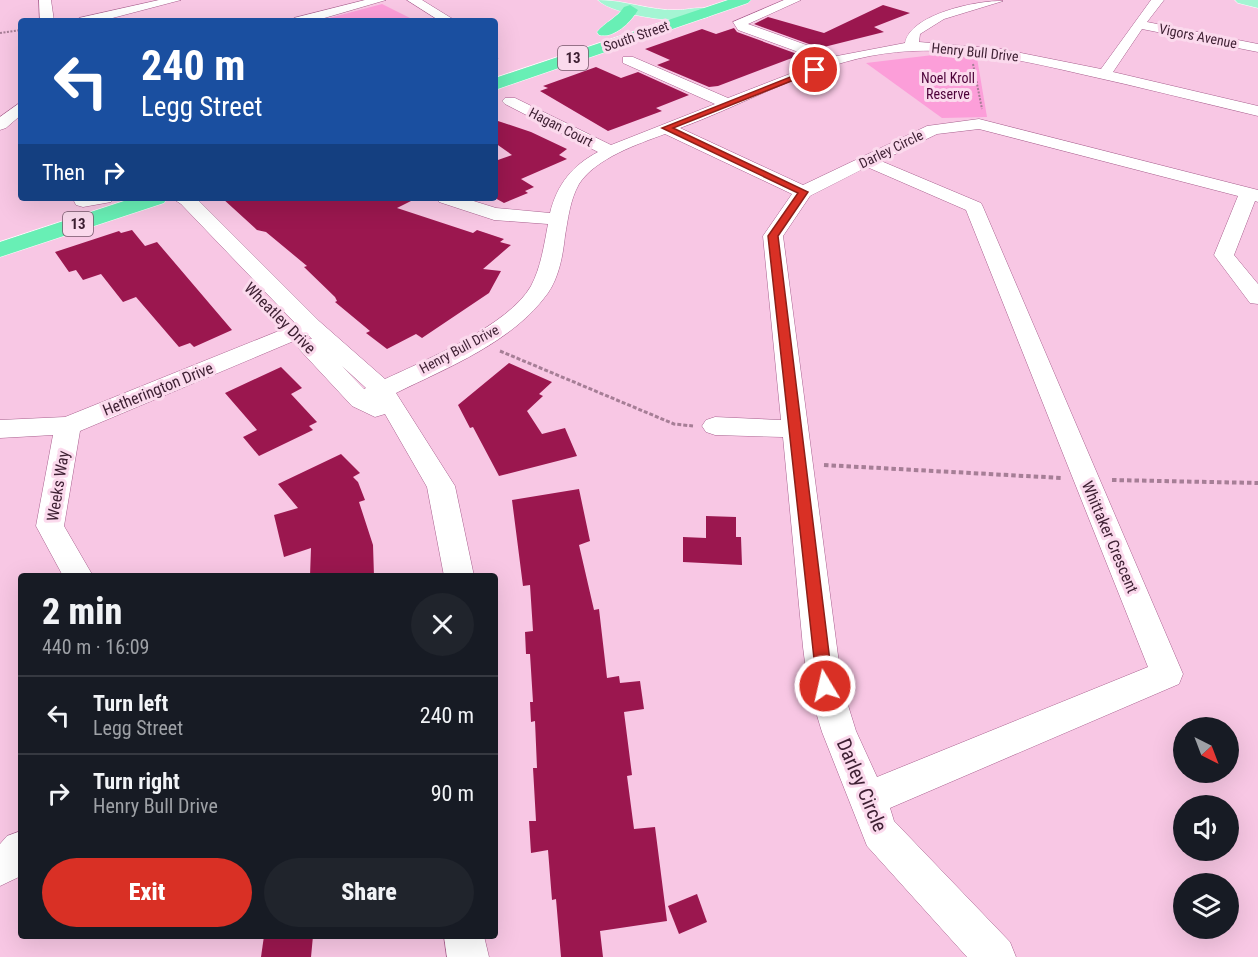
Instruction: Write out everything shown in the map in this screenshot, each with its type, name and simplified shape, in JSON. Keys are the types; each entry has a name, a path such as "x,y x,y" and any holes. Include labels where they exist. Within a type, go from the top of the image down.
{"highway":[{"name":"South Street","path":"498,83 704,6 743,0"},
{"path":"605,32 627,17 625,5"},
{"name":"South Street","path":"498,60 605,32 653,24"},
{"name":"13","path":"0,229 87,201"},
{"name":"13","path":"0,250 147,201"}],"main road":[{"path":"606,0 625,5 653,24"},
{"path":"1243,0 1258,3"}],"street":[{"path":"45,0 47,18"},
{"path":"97,18 175,0"},
{"path":"311,18 380,0"},
{"path":"413,0 444,18"},
{"path":"795,0 740,22 743,27 837,61"},
{"path":"1105,74 1138,24 1158,0"},
{"path":"911,47 913,34 921,26 962,9 997,1"},
{"name":"Vigors Avenue","path":"1138,24 1258,48"},
{"name":"Henry Bull Drive","path":"361,400 480,340 512,320 539,291 550,263 559,219 574,177 594,161 666,128 837,61 871,52 911,47 950,48 1017,56 1105,74 1258,111"},
{"path":"628,60 729,104"},
{"name":"Hagan Court","path":"510,101 612,152"},
{"path":"0,125 18,110"},
{"name":"Darley Circle","path":"995,957 880,833 839,732 825,686 773,236 804,192 933,129 985,126 1253,194"},
{"path":"666,128 804,192"},
{"name":"Whittaker Crescent","path":"867,161 974,207 1167,674 868,799"},
{"path":"1253,194 1224,255 1258,298"},
{"name":"Wheatley Drive","path":"169,201 175,215 303,329 382,389 441,486 458,573"},
{"name":"Wheatley Drive","path":"188,201 303,329 361,400 404,428"},
{"path":"455,201 494,214 559,219"},
{"name":"Hetherington Drive","path":"0,429 68,426 303,329"},
{"name":"Weeks Way","path":"68,426 50,526 76,573"},
{"path":"715,426 794,429"},
{"path":"0,867 18,855"},
{"path":"465,939 468,957"}],"path":[{"path":"0,33 18,30"},
{"path":"950,48 954,56 972,58 985,126"},
{"path":"480,340 525,362 674,424 715,426"},
{"path":"798,464 1087,480 1258,483"}],"green space":[{"path":"382,4 410,18 329,18"},
{"name":"Noel Kroll Reserve","path":"933,55 977,58 987,117 942,118 866,63"}],"building":[{"path":"883,5 910,13 874,27 884,32 820,48 754,24 768,17 824,33"},
{"path":"734,28 737,32 800,55 718,86 709,87 657,65 670,60 645,49 702,29 716,34"},
{"path":"596,67 621,78 638,72 689,95 656,108 662,111 608,131 540,91 548,88 543,86"},
{"path":"498,121 531,132 567,149 559,155 567,159 521,179 534,187 525,191 528,193 504,203 498,200 498,160 512,155 498,145"},
{"path":"225,201 411,201 397,208 473,233 477,230 504,239 500,242 511,245 483,269 501,271 489,293 422,338 416,334 387,349 366,333 370,331 335,302 337,301 335,297 304,267 307,266 266,232 257,230"},
{"path":"132,230 145,246 157,242 232,330 194,347 190,343 179,347 136,297 123,302 101,274 83,280 76,270 69,272 55,252 119,231 121,233"},
{"path":"509,363 552,382 539,394 543,396 527,411 542,434 565,428 577,456 499,476 473,427 470,428 458,405"},
{"path":"281,367 302,388 291,394 317,422 309,426 313,430 259,456 243,437 257,430 225,393"},
{"path":"341,454 360,473 353,477 358,482 365,500 359,502 373,545 374,573 310,573 311,548 284,557 274,515 298,508 278,484"},
{"path":"579,489 590,541 579,545 594,610 599,609 607,678 619,676 620,683 640,681 644,709 624,712 632,775 627,776 634,829 655,827 667,921 600,931 603,957 561,957 556,899 552,900 548,850 531,853 529,821 536,821 533,768 537,768 535,721 531,722 530,702 533,702 530,654 526,654 525,632 533,631 530,585 523,586 512,500"},
{"path":"706,516 736,517 736,537 741,537 742,565 683,562 683,537 706,538"},
{"path":"697,894 707,922 679,934 668,906"},
{"path":"264,939 313,939 311,957 261,957"}],"route":[{"path":"815,70 666,128 804,192 773,236 825,686"}]}
